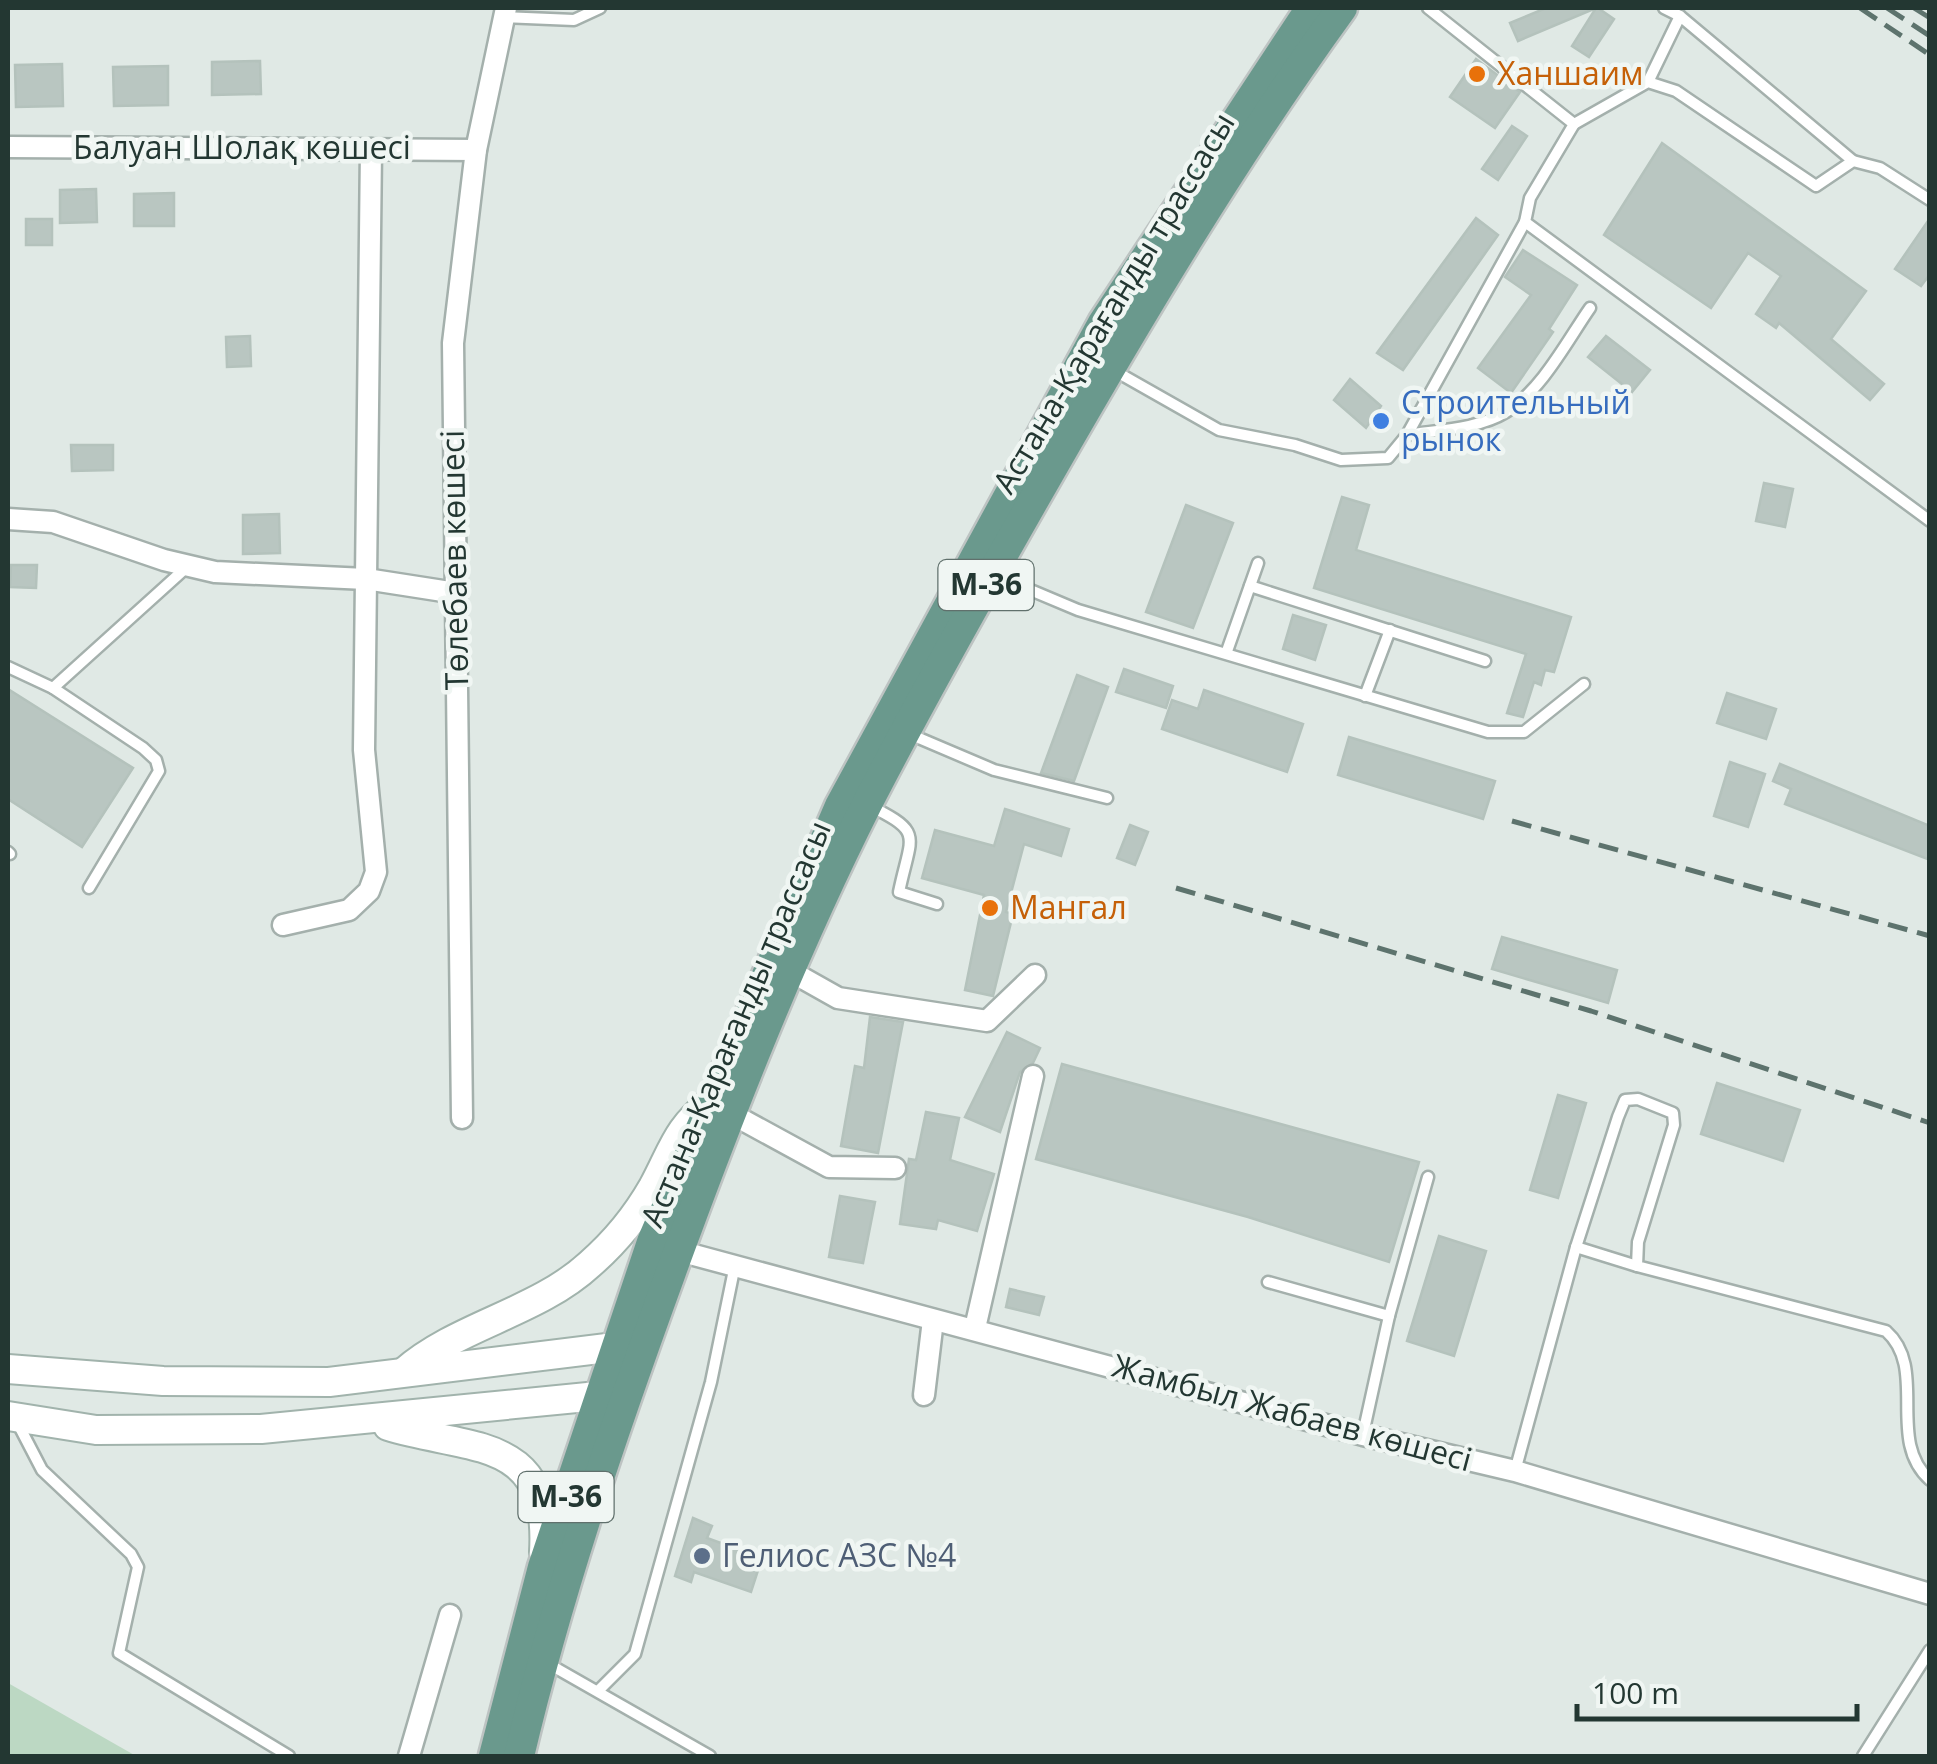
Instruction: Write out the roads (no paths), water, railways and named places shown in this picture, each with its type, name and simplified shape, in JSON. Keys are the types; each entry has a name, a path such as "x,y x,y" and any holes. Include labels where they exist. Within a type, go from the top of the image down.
{"main road":[{"name":"Астана-Қарағанды трассасы","path":"722,1107 770,958 893,703 1103,323 1311,8"},
{"name":"Астана-Қарағанды трассасы","path":"519,1756 614,1394 665,1247 722,1107 867,804 992,574 1110,368 1305,59 1342,8"},
{"path":"402,1373 425,1353 558,1288 589,1266 652,1190 684,1123 722,1107"},
{"path":"8,1369 182,1382 330,1382 627,1353"},
{"name":"Астана-Қарағанды трассасы","path":"494,1756 543,1567 614,1394"},
{"path":"11,1417 96,1430 261,1429 614,1394"},
{"path":"372,1421 408,1432 473,1441 518,1467 543,1507 543,1567"}],"street":[{"name":"Төлебаев көшесі","path":"462,1118 452,343 476,150 504,12"},
{"name":"Балуан Шолақ көшесі","path":"8,147 476,150"},
{"path":"284,926 349,910 368,891 376,872 364,750 371,148"},
{"path":"8,519 53,522 215,572 366,580 456,593"},
{"path":"790,970 838,998 987,1020 1035,975"},
{"path":"975,1328 1033,1076"},
{"path":"722,1107 829,1167 896,1168"},
{"name":"Жамбыл Жабаев көшесі","path":"665,1247 1363,1436 1514,1470 1930,1594"},
{"path":"924,1394 933,1320"},
{"path":"410,1756 450,1615"}],"lane":[{"path":"504,12 574,20 600,8"},
{"path":"1428,8 1574,124"},
{"path":"1664,8 1680,16 1853,161 1880,168 1930,200"},
{"path":"1110,368 1219,430 1295,445 1341,460 1388,458 1407,435 1525,222 1530,198 1574,124 1648,82 1680,16"},
{"path":"1648,82 1676,92 1816,186 1853,161"},
{"path":"1525,222 1930,520"},
{"path":"1407,435 1464,427 1507,411 1543,375 1590,308"},
{"path":"1228,651 1258,563"},
{"path":"54,688 188,566"},
{"path":"992,574 1078,610 1507,735 1524,732 1584,684"},
{"path":"1250,586 1485,661"},
{"path":"1365,696 1390,630"},
{"path":"8,667 54,688 156,760 159,771 88,888"},
{"path":"906,732 994,770 1107,798"},
{"path":"867,804 906,824 912,834 898,892 937,904"},
{"path":"1514,1470 1576,1247 1625,1100 1638,1099 1672,1114 1674,1125 1638,1242 1637,1266"},
{"path":"1363,1436 1388,1316 1428,1177"},
{"path":"1576,1247 1886,1330 1898,1342 1904,1362 1908,1448 1915,1467 1930,1480"},
{"path":"598,1690 634,1654 711,1382 735,1265"},
{"path":"1268,1282 1388,1316"},
{"path":"11,1417 42,1470 117,1540 138,1567 119,1653 289,1756"},
{"path":"1863,1756 1930,1650"},
{"path":"542,1660 598,1690 694,1751 710,1756"}],"railway":[{"path":"1860,8 1930,55"},
{"path":"1887,8 1930,36"},
{"path":"1914,8 1930,18"},
{"path":"1512,821 1930,936"},
{"path":"1176,888 1591,1011 1930,1123"}],"place":[{"name":"Ханшаим","path":"1477,74"},
{"name":"Строительный рынок","path":"1381,421"},
{"name":"Мангал","path":"990,908"},
{"name":"Гелиос АЗС №4","path":"702,1556"}]}
